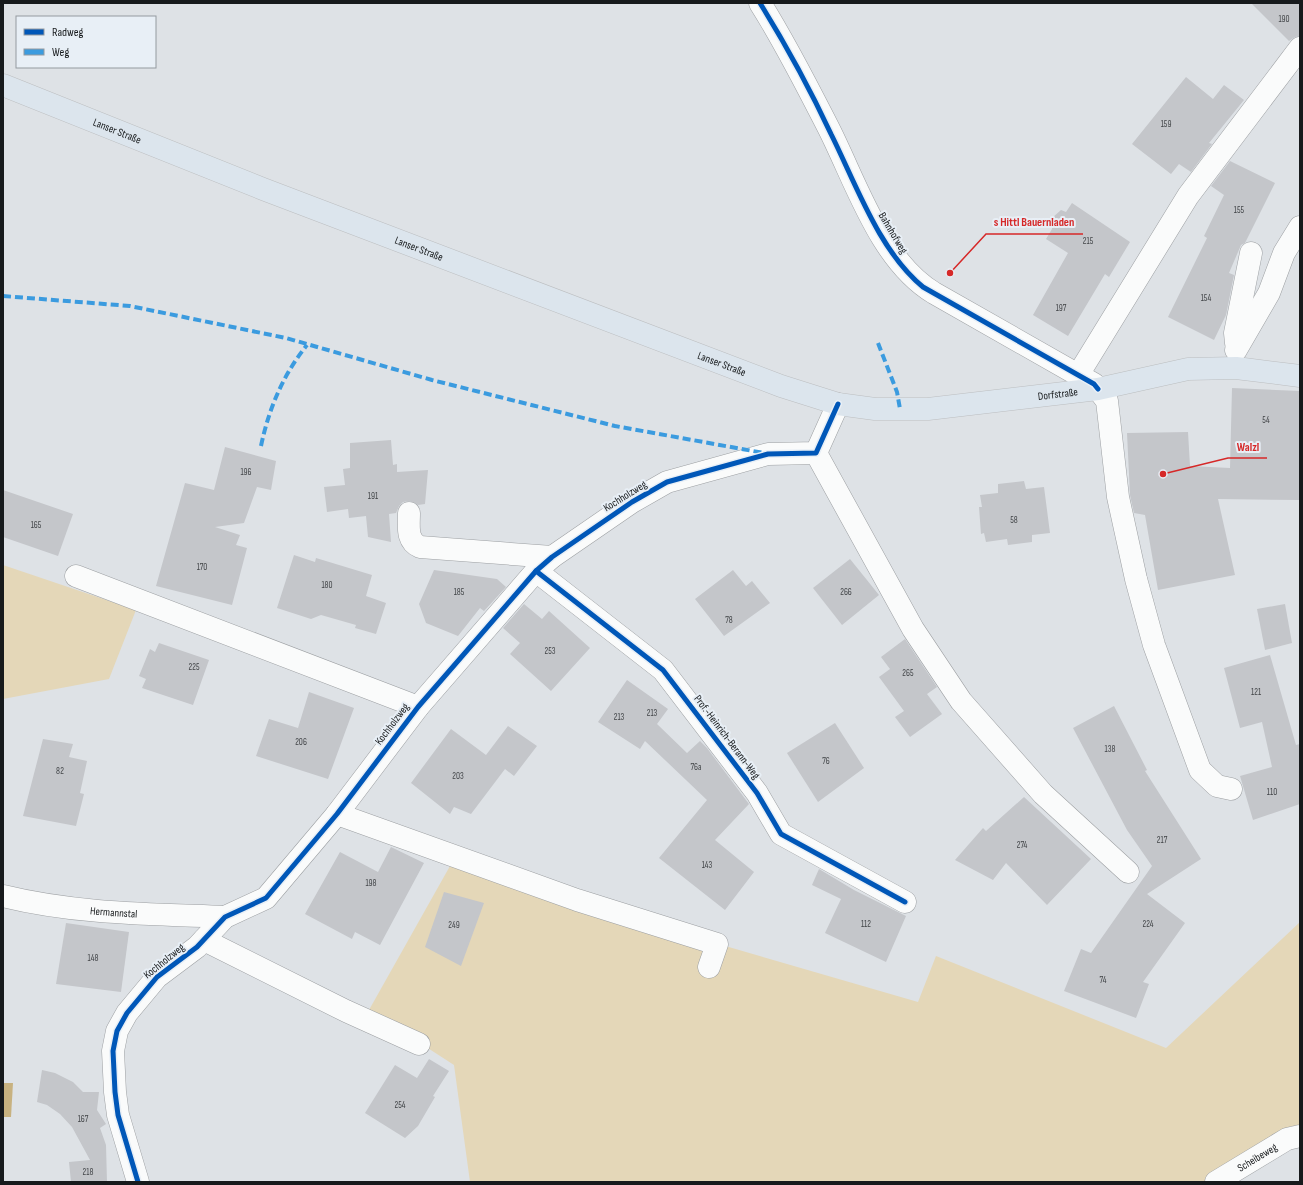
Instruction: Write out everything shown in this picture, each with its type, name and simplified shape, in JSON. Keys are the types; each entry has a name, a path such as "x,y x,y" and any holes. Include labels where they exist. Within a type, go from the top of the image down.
{"main road":[{"name":"Lanser Straße","path":"3,85 271,192 781,386 838,404"},
{"name":"Dorfstraße","path":"838,404 875,409 928,408 1098,389 1236,359 1300,376"}],"street":[{"name":"Bahnhofweg","path":"760,3 804,81 879,230 902,266 923,287 1094,384 1098,389"},
{"path":"1072,372 1188,196 1300,48"},
{"path":"1236,359 1269,293 1284,253 1300,227"},
{"path":"1072,372 1142,242"},
{"path":"1236,359 1235,333 1252,253"},
{"path":"1098,389 1107,401 1118,496 1136,580 1154,645 1200,770 1217,786 1231,789"},
{"path":"838,404 816,453 913,629 960,701 1042,794 1128,872"},
{"name":"Kochholzweg","path":"138,1182 118,1115 113,1051 118,1031 127,1013 157,977 197,947 225,917 266,898 337,814 418,707 544,564 632,502 667,482 768,454 816,453"},
{"path":"409,513 410,538 414,544 420,547 544,564"},
{"name":"Prof.-Heinrich-Berann-Weg","path":"544,564 663,670 757,793 781,834 905,902"},
{"path":"76,576 418,707"},
{"path":"337,814 576,900 717,944 710,967"},
{"name":"Hermannstal","path":"3,896 33,903 86,911 225,917"},
{"path":"204,940 346,1011 419,1044"},
{"name":"Scheibeweg","path":"1216,1182 1286,1139 1300,1136"}],"shaded area":[{"path":"3,565 136,610 109,679 3,699"},
{"path":"450,866 918,1002 936,956 1166,1048 1300,922 1300,1126 1207,1182 470,1182 454,1065 369,1010"},
{"path":"3,1083 13,1083 11,1117 3,1117"}],"building":[{"path":"1251,3 1300,3 1300,36 1289,41"},
{"path":"1186,77 1213,99 1224,85 1244,100 1209,143 1212,144 1191,172 1179,164 1171,174 1132,144"},
{"path":"1230,161 1275,183 1245,243 1241,245 1229,273 1234,275 1226,315 1214,340 1168,317 1207,238 1204,236 1224,195 1211,186"},
{"path":"1072,203 1130,242 1109,277 1105,274 1068,336 1033,315 1068,253 1046,239 1052,229 1052,218 1061,210 1066,212"},
{"path":"1232,388 1300,391 1300,500 1218,499 1235,575 1158,590 1145,515 1134,513 1130,495 1127,433 1188,432 1190,466 1230,468"},
{"path":"391,440 393,465 397,464 397,472 428,470 425,504 418,505 410,501 403,502 399,506 396,513 389,514 391,542 368,537 366,516 349,518 348,509 327,512 324,487 345,485 343,469 350,468 350,443"},
{"path":"225,447 276,461 271,490 257,487 244,523 215,527 240,535 236,545 247,548 232,605 156,586 185,483 214,490"},
{"path":"1024,481 1026,489 1044,487 1050,533 1032,535 1032,542 1008,545 1007,539 986,542 984,533 981,534 979,507 982,507 980,495 998,493 998,484"},
{"path":"3,490 73,514 58,556 3,537"},
{"path":"294,555 315,562 316,558 372,575 366,596 386,603 376,634 355,628 356,625 321,615 311,619 277,608"},
{"path":"850,559 879,595 842,625 813,588"},
{"path":"434,570 497,579 506,587 484,611 480,608 458,636 426,623 419,604"},
{"path":"733,570 746,586 752,581 770,603 724,636 695,599"},
{"path":"524,604 542,619 549,611 590,648 551,691 510,654 520,643 503,628"},
{"path":"1285,604 1292,643 1265,650 1257,609"},
{"path":"905,639 937,687 927,694 942,714 910,737 895,717 904,711 879,677 890,669 881,657"},
{"path":"159,643 209,660 193,705 142,688 146,679 139,676 150,649 155,652"},
{"path":"1270,655 1296,745 1300,744 1300,804 1253,820 1240,776 1272,767 1262,722 1240,728 1224,668"},
{"path":"627,680 668,709 657,724 687,753 700,741 707,748 749,804 715,840 754,872 725,910 659,858 707,800 645,741 640,749 598,722"},
{"path":"309,692 354,708 328,779 256,756 269,719 298,728"},
{"path":"1114,706 1147,770 1145,771 1201,859 1147,894 1185,923 1143,982 1149,984 1136,1018 1064,991 1081,949 1091,953 1152,866 1127,830 1073,728"},
{"path":"835,723 864,768 818,802 787,753"},
{"path":"508,726 537,746 514,776 505,769 471,814 454,807 450,814 411,783 451,729 486,755"},
{"path":"43,739 73,744 69,757 87,761 80,793 84,794 76,826 23,816"},
{"path":"1024,797 1091,859 1047,905 1006,863 993,880 955,860 983,828 986,831"},
{"path":"391,847 424,863 380,945 355,932 352,939 305,914 340,852 378,872"},
{"path":"819,869 854,890 906,916 886,962 825,933 841,899 812,885"},
{"path":"444,892 484,903 461,966 425,947"},
{"path":"66,923 129,932 121,992 56,984"},
{"path":"429,1059 449,1071 433,1096 435,1097 418,1126 405,1138 365,1113 395,1065 417,1078"},
{"path":"42,1070 55,1073 73,1082 83,1092 99,1092 97,1110 106,1124 100,1128 106,1145 107,1182 71,1182 69,1162 90,1160 72,1127 60,1114 47,1105 37,1102"}],"marked path":[{"path":"3,296 130,306 286,338 432,380 615,426 764,453"},
{"path":"878,343 897,392 900,409"},
{"path":"261,446 268,418 278,392 298,356 307,345"}],"cycle path":[{"path":"760,3 806,84 870,216 881,236 907,272 923,287 1094,384 1098,389"},
{"path":"138,1182 118,1115 113,1051 117,1031 127,1013 157,977 197,947 225,917 266,898 337,814 418,707 536,571 552,557 632,502 667,482 768,454 816,453 838,404"},
{"path":"536,571 663,670 757,793 781,834 905,902"}],"place":[{"name":"s Hittl Bauernladen","path":"950,273"},
{"name":"Walzl","path":"1163,474"}]}
